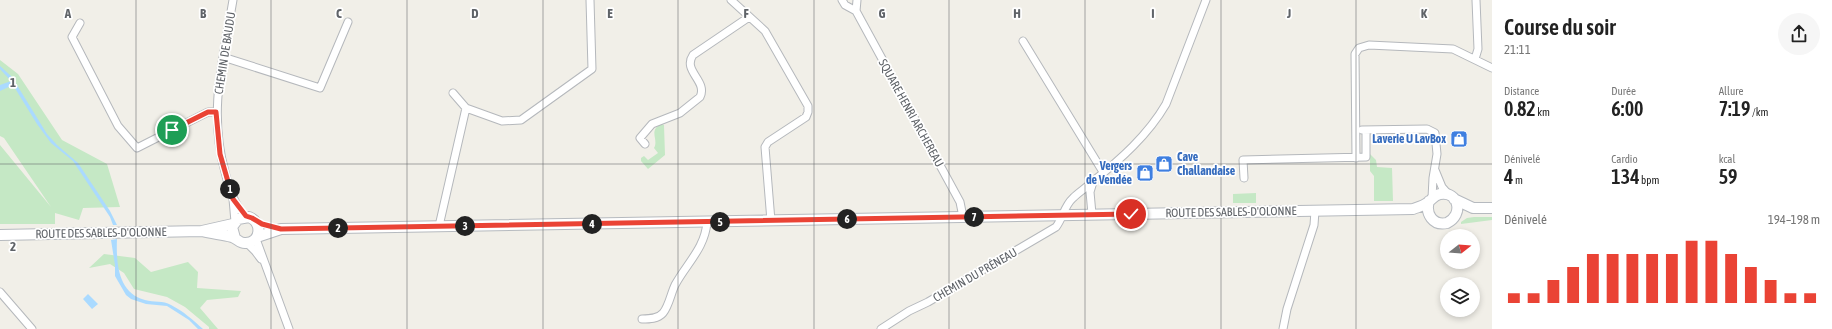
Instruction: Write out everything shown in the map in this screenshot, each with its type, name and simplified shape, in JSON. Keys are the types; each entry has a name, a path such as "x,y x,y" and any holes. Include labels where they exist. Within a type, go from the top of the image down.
{"main road":[{"path":"1473,208 1443,224 1436,222 1431,218 1428,210 1431,200 1439,194 1451,197 1473,208 1492,208"},
{"path":"1451,197 1458,208 1454,219"},
{"name":"ROUTE DES SABLES-D'OLONNE","path":"0,235 202,231 234,223 238,219 246,216 252,218 257,223 281,229 1413,209 1431,200"},
{"name":"ROUTE DES SABLES-D'OLONNE","path":"1413,209 1431,218"},
{"path":"234,223 232,231 235,238"},
{"path":"253,240 259,230 257,223"},
{"name":"ROUTE DES SABLES-D'OLONNE","path":"202,231 235,238 240,242 253,240 281,229"}],"street":[{"name":"CHEMIN DE BAUDU","path":"234,0 217,91 216,112 220,154 233,199 234,223"},
{"path":"453,94 466,108 502,121 521,120 592,70 590,0"},
{"path":"731,0 768,36 808,106 806,117 768,142 765,147 771,221"},
{"name":"SQUARE HENRI ARCHEREAU","path":"842,0 845,5 856,11 960,202 963,217"},
{"path":"856,11 857,0"},
{"name":"CHEMIN DU PRÉNEAU","path":"881,329 909,311 928,302 1048,232 1057,225 1065,208 1072,198 1093,182 1138,141 1161,112 1166,104 1206,0"},
{"path":"1474,59 1478,49 1476,0"},
{"path":"645,144 640,138 652,124 680,113 700,97 702,87 690,66 691,58 749,17"},
{"path":"223,57 320,88 348,22"},
{"path":"80,23 72,37 118,126 137,148 208,112 216,112"},
{"path":"1023,41 1103,172"},
{"path":"1356,158 1355,54 1356,51 1363,46 1453,49 1492,68"},
{"path":"439,226 466,108"},
{"path":"1356,130 1432,130 1436,137 1437,154 1431,200"},
{"path":"1244,178 1243,160 1366,157 1366,130"},
{"path":"1435,170 1442,187 1451,197"},
{"path":"1092,214 1090,192 1093,182"},
{"name":"CHEMIN DE BAUDU","path":"233,199 246,216"},
{"path":"1283,329 1287,309 1314,225 1315,211"},
{"path":"642,319 654,319 663,314 676,284 700,249 707,231 707,222"},
{"path":"253,240 255,251 262,261 289,329"},
{"path":"0,292 32,329"}],"green space":[{"path":"0,60 18,74 62,140 107,164 120,207 83,208 79,220 55,213 55,224 0,224 0,145 51,207 4,138 0,136"},
{"path":"661,124 664,125 665,155 648,169 641,161 641,158 644,156 648,160 658,153 654,148 654,132 655,129"},
{"path":"1370,154 1376,160 1377,167 1392,168 1393,201 1374,201 1374,176 1370,171"},
{"path":"1256,193 1256,203 1233,203 1233,194"},
{"path":"1492,217 1492,220 1461,224 1461,222 1467,218"},
{"path":"104,254 135,258 151,272 188,262 198,272 197,288 241,291 238,297 207,300 200,308 218,329 209,329 209,327 185,307 167,297 134,289 124,273 110,264 89,268"}],"water":[{"path":"0,66 12,77 47,134 57,145 78,163 110,211 117,225 113,225 110,217 73,161 51,143 37,124 13,85 0,91 0,85 11,81 0,69"},
{"path":"117,239 117,258 120,276 129,291 145,300 171,305 192,319 203,329 198,329 189,320 167,306 146,304 131,299 126,295 115,276 115,265 111,240"},
{"path":"88,294 98,304 92,309 83,299"}],"place":[{"name":"Laverie U LavBox","path":"1459,139"},
{"name":"Cave Challandaise","path":"1164,164"},
{"name":"Vergers de Vendée","path":"1145,173"}],"route":[{"path":"172,130 208,112 216,112 220,154 233,199 246,216 252,218 257,223 281,229 1131,214"}]}
